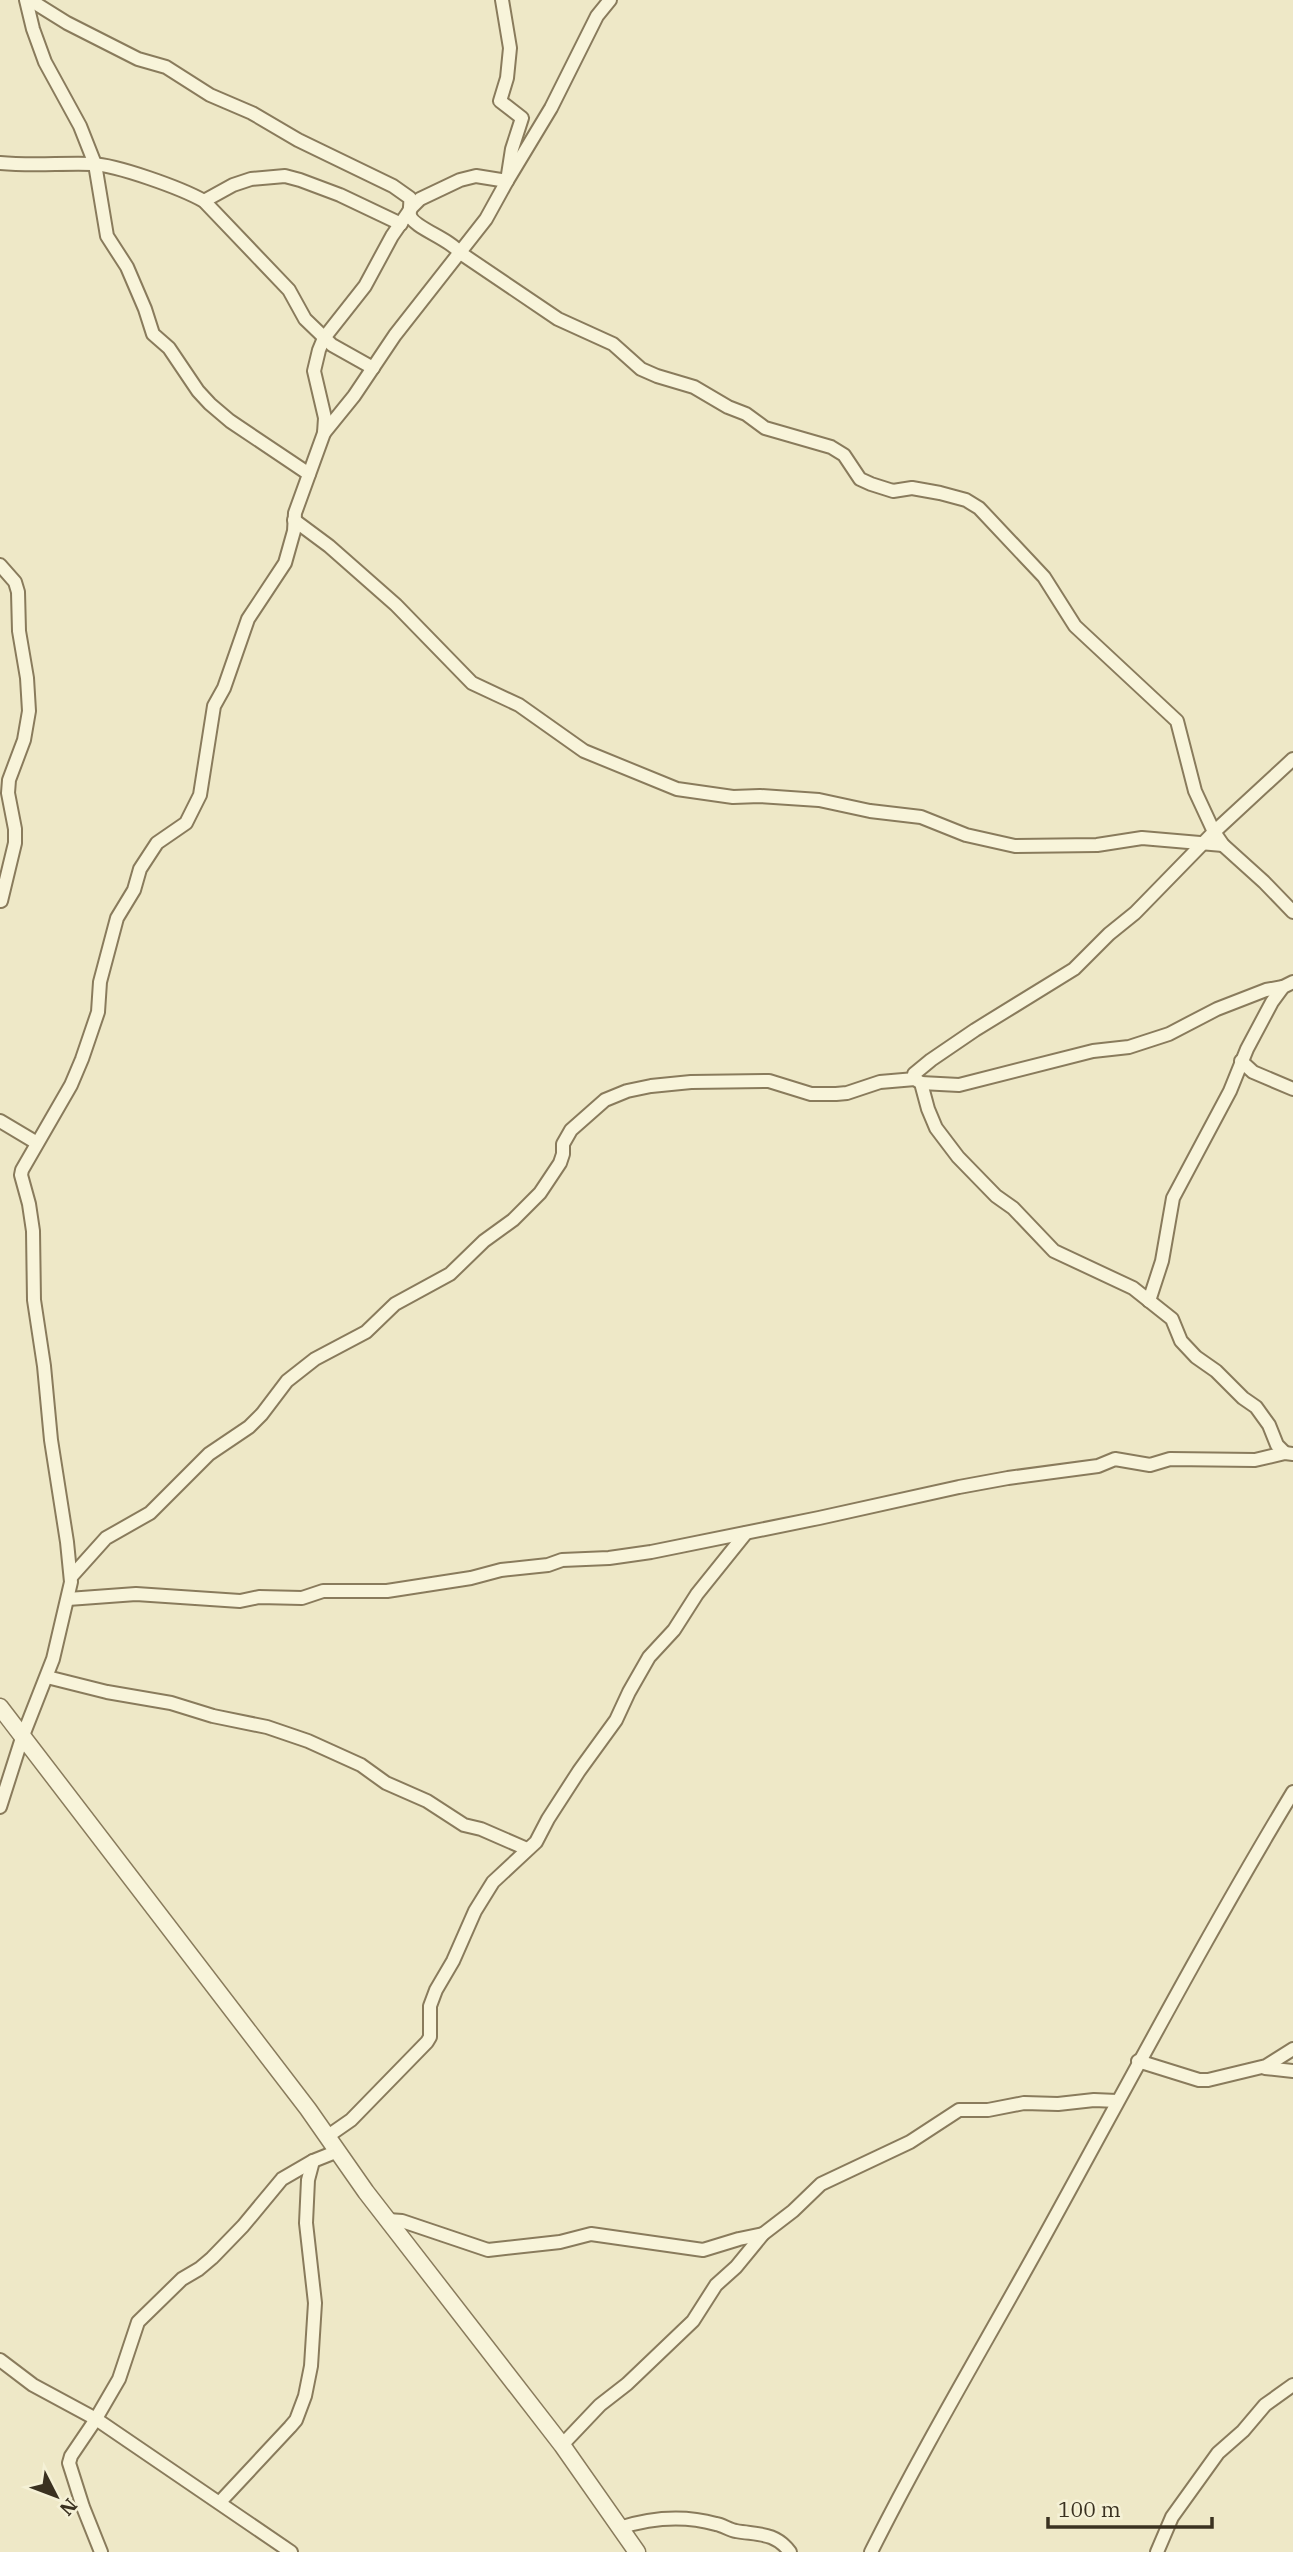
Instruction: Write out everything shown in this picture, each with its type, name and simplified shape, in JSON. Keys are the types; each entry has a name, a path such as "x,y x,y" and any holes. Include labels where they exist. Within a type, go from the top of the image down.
{"street":[{"path":"28,0 33,29 45,62 80,125 95,164 107,236 127,267 153,334 169,348 210,404 241,429 309,474"},
{"path":"28,0 92,37 138,59 166,67 210,95 252,113 298,140 393,186 410,198 410,213 414,221 448,240 459,252 558,319 613,344 641,369 694,387 746,414 765,428 831,447 844,455 860,479 893,491 912,488 940,493 966,500 979,508 1044,576 1075,626 1177,721 1195,791 1214,832 1223,845 1265,882 1293,912"},
{"path":"502,0 510,48 507,78 500,101 522,118 512,149 507,181"},
{"path":"324,433 395,335 486,219 551,108 597,16 610,0"},
{"path":"0,163 95,164 159,182 204,201 289,290 305,319 324,338 373,368"},
{"path":"204,201 251,179 285,176 340,195 401,224"},
{"path":"0,1807 22,1738 47,1677 68,1599 71,1577 56,1483 34,1300 33,1231 21,1175 71,1085 82,1059 98,1012 100,982 122,907 134,890 140,869 147,857 157,843 186,823 200,795 214,706 224,688 248,619 285,563 295,520 324,433 325,418 314,371 324,338 365,286 411,208 420,199 460,180 476,176 507,181"},
{"path":"295,520 396,605 472,683 519,705 584,751 667,786 733,797 819,800 870,811 921,817 974,838 1014,846 1097,845 1142,838 1223,845"},
{"path":"0,565 15,582 18,592 19,631 27,678 29,711 24,740 9,780 8,793 15,843 0,901 0,911"},
{"path":"1289,1454 1277,1445 1269,1425 1256,1407 1196,1357 1181,1341 1172,1319 1133,1288 1055,1251 1013,1208 996,1196 946,1142 932,1120 914,1074 1021,1001 1074,970 1109,934 1135,913 1203,842 1293,759"},
{"path":"71,1577 106,1538 150,1513 209,1454 249,1427 262,1415 287,1381 315,1359 366,1332 395,1304 450,1274 484,1241 513,1220 540,1193 560,1163 563,1143 571,1130 605,1100 651,1086 691,1082 769,1080 811,1094 847,1093 880,1082 918,1081 959,1085 1093,1051 1129,1047 1169,1034 1217,1009 1288,984"},
{"path":"1149,1301 1162,1261 1173,1198 1272,1002 1288,984"},
{"path":"1240,1068 1293,1089"},
{"path":"0,1121 37,1143"},
{"path":"68,1599 136,1594 240,1601 302,1598 323,1591 387,1591 471,1578 501,1570 548,1565 562,1560 609,1558 651,1552 959,1487 1098,1466 1115,1460 1150,1465 1170,1459 1255,1460 1289,1454"},
{"path":"328,2136 351,2120 427,2042 431,2029 430,2006 475,1910 493,1882 536,1842 548,1819 616,1720 649,1657 674,1630 697,1594 746,1533"},
{"path":"47,1677 107,1692 171,1703 214,1716 267,1727 308,1741 361,1765 386,1783 427,1801 464,1825 481,1829 527,1849"},
{"path":"0,1707 328,2136 352,2174 562,2445 637,2552"},
{"path":"871,2552 1138,2061 1293,1792"},
{"path":"1138,2061 1199,2080 1208,2080 1259,2067 1278,2060 1293,2049"},
{"path":"1259,2067 1293,2070"},
{"path":"562,2445 600,2405 627,2384 692,2321 716,2285 736,2267 763,2234 793,2211 821,2184 910,2143 958,2110 988,2110 1024,2104 1117,2101"},
{"path":"102,2552 83,2507 69,2463 119,2379 138,2322 182,2279 212,2258 282,2179 313,2161 338,2151"},
{"path":"220,2502 296,2420 305,2396 311,2366 315,2303 306,2223 308,2180 313,2161"},
{"path":"388,2220 411,2223 488,2250 561,2242 591,2234 703,2250 763,2234"},
{"path":"0,2360 33,2385 96,2419 291,2552"},
{"path":"1157,2552 1172,2517 1218,2453 1265,2405 1292,2387"},
{"path":"619,2528 644,2520 698,2520 719,2524 733,2531 768,2534 790,2552"}]}
